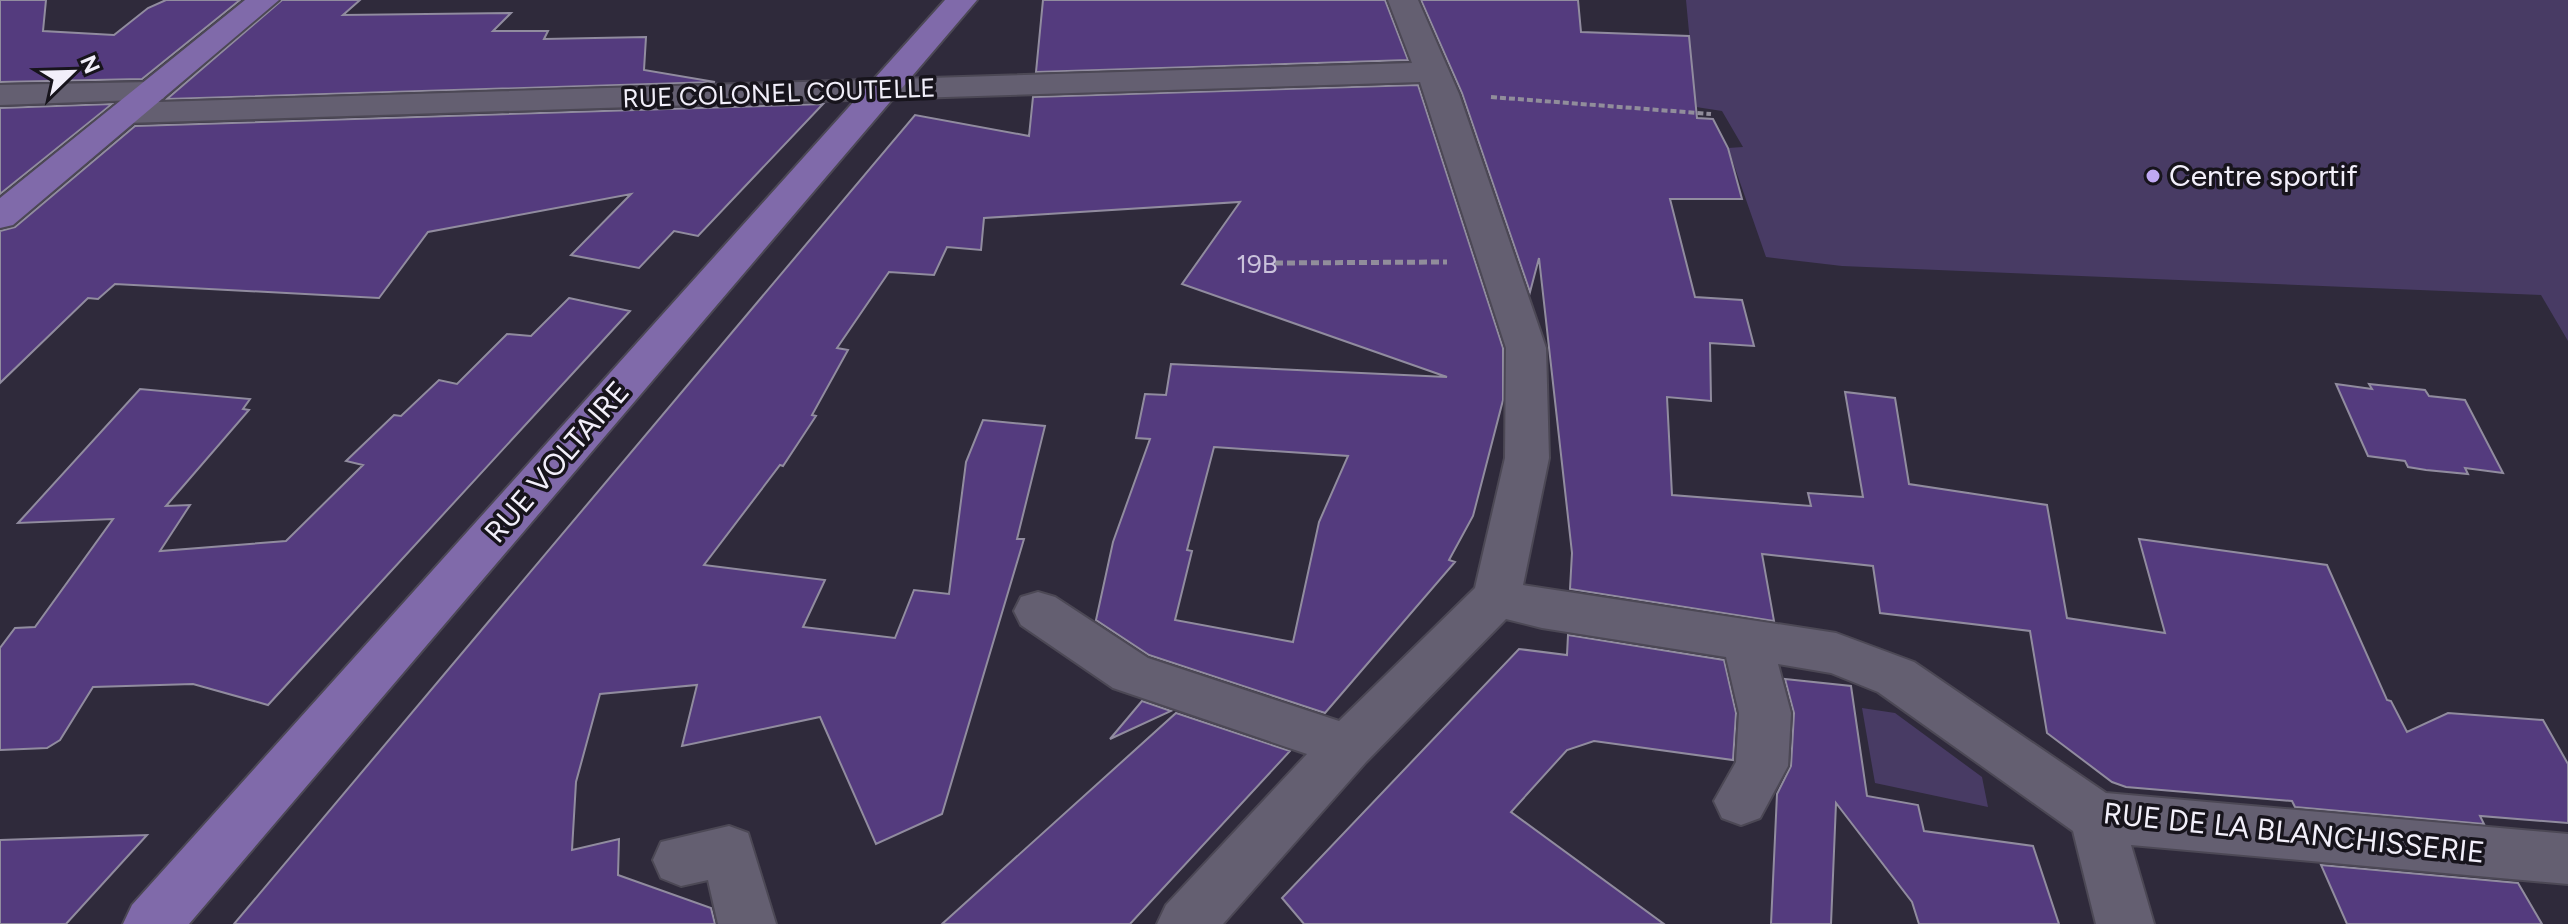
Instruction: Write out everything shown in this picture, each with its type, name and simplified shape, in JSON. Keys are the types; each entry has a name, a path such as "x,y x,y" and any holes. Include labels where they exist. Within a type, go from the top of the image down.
{"main road":[{"path":"0,217 264,0"},
{"name":"RUE VOLTAIRE","path":"152,924 962,0"}],"street":[{"path":"1186,924 1348,746 1497,597 1527,458 1526,348 1437,83 1403,0"},
{"name":"RUE COLONEL COUTELLE","path":"0,95 139,103 884,89 1437,83"},
{"name":"RUE DE LA BLANCHISSERIE","path":"1497,597 1542,609 1836,653 1896,677 2096,817 2568,859"},
{"path":"1038,611 1131,673 1348,746"},
{"path":"1741,801 1762,766 1765,713 1752,640"},
{"path":"2096,817 2125,924"},
{"path":"681,860 729,851 747,924"}],"path":[{"path":"1437,83 1711,114"},
{"path":"1275,263 1496,260"}],"shaded area":[{"name":"Centre sportif","path":"1686,0 2568,0 2568,341 2541,295 1842,266 1766,257 1728,148 1743,147 1722,111 1696,107"},
{"path":"1862,708 1895,713 1982,777 1988,807 1875,783"}],"building":[{"path":"0,0 46,0 43,31 114,35 148,8 166,0 240,0 142,79 0,82"},
{"path":"282,0 360,0 343,15 511,13 493,31 548,31 544,39 646,37 644,70 715,82 167,99"},
{"path":"1043,0 1385,0 1408,60 1036,72"},
{"path":"1421,0 1578,0 1581,32 1689,36 1697,118 1713,119 1728,148 1742,199 1670,199 1695,297 1742,300 1754,346 1710,343 1711,401 1667,397 1672,495 1811,506 1808,493 1863,497 1845,392 1895,398 1909,484 2047,505 2067,618 2165,633 2139,539 2327,565 2387,700 2391,701 2407,732 2448,713 2543,720 2568,764 2568,823 2480,816 2484,824 2295,807 2292,801 2126,787 2112,782 2047,733 2030,631 1880,613 1873,566 1762,554 1774,621 1570,589 1572,553 1539,258 1530,292 1462,93"},
{"path":"1418,85 1503,348 1503,400 1473,516 1449,560 1455,562 1325,713 1149,655 1096,620 1113,542 1150,439 1136,438 1145,394 1166,395 1171,364 1447,377 1182,284 1240,202 984,218 981,250 947,247 934,275 889,272 837,348 848,350 812,415 816,416 783,466 780,465 704,565 825,580 803,627 895,638 914,590 949,594 966,462 983,420 1045,426 1017,539 1024,539 942,814 876,844 820,717 682,746 697,685 600,694 576,782 572,850 619,839 618,875 711,908 715,924 234,924 915,115 1029,136 1033,97","holes":["1214,447 1348,456 1319,522 1293,642 1175,620 1192,551 1187,550"]},
{"path":"112,104 0,194 0,108"},
{"path":"823,104 698,236 674,231 639,268 571,255 631,194 428,232 379,298 115,284 98,299 88,298 0,383 0,231 15,227 135,126"},
{"path":"569,298 630,311 268,705 193,684 93,687 60,740 47,748 0,750 0,648 15,628 35,627 113,519 18,523 140,389 250,399 243,409 249,410 166,506 190,505 160,551 286,541 363,465 346,461 394,415 401,416 439,380 457,384 507,334 531,336"},
{"path":"2336,384 2372,389 2369,384 2425,390 2429,396 2465,400 2503,473 2465,468 2468,474 2426,470 2408,467 2405,461 2368,456"},
{"path":"1568,635 1724,660 1736,713 1733,760 1594,741 1567,750 1511,812 1664,924 1304,924 1282,898 1519,649 1567,655"},
{"path":"1785,679 1851,686 1867,796 1918,805 1924,831 2033,846 2059,924 1919,924 1912,902 1836,803 1831,924 1771,924 1777,794 1791,766 1794,713"},
{"path":"1142,701 1171,711 1110,739"},
{"path":"1176,713 1290,751 1130,924 942,924"},
{"path":"147,835 66,924 0,924 0,840"},
{"path":"2321,865 2518,883 2542,924 2347,924"}],"place":[{"name":"Centre sportif","path":"2153,176"}]}
